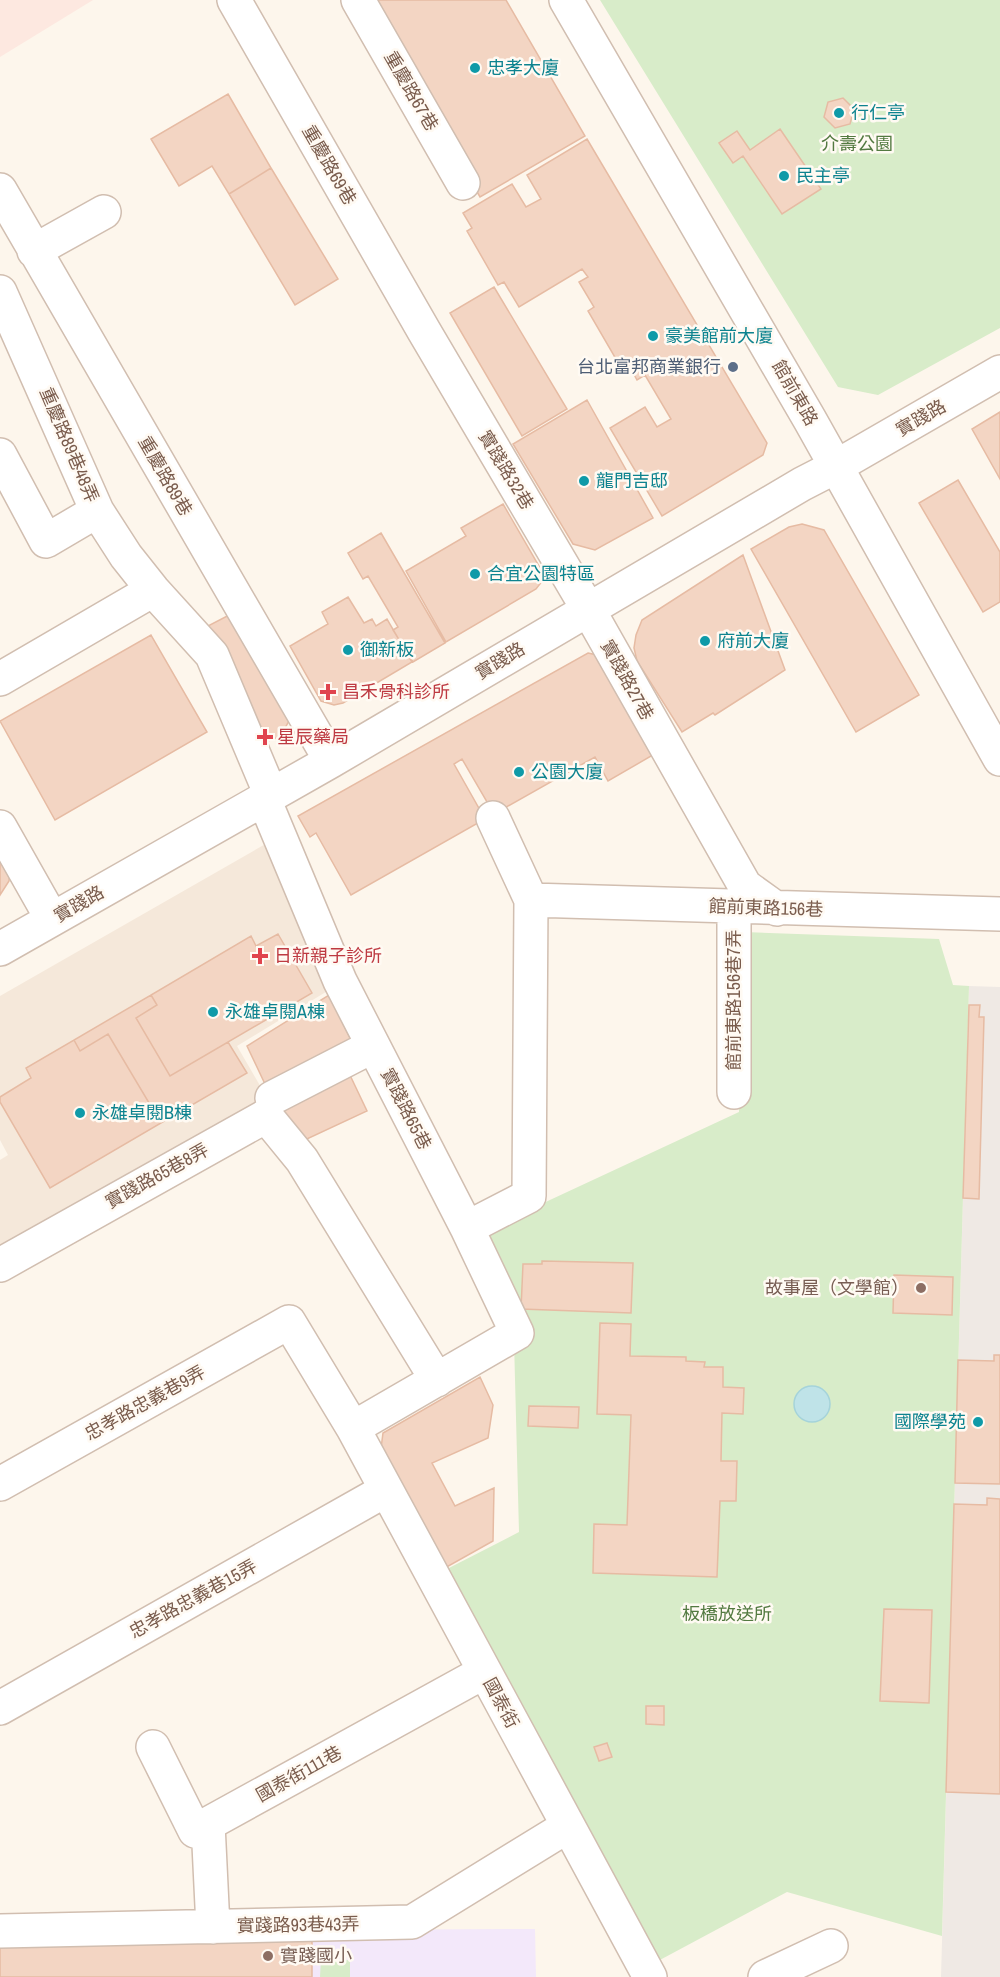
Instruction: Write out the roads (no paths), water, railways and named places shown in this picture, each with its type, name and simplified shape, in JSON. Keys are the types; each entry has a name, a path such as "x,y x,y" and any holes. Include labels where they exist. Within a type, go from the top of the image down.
{"street":[{"name":"重慶路69巷","path":"234,0 424,331"},
{"name":"重慶路67巷","path":"358,0 463,183"},
{"name":"館前東路","path":"566,0 837,466 1000,759"},
{"name":"重慶路89巷","path":"0,190 331,761"},
{"path":"34,251 104,212"},
{"name":"重慶路89巷48弄","path":"0,292 97,511 126,556 153,590 212,655 267,797"},
{"name":"實踐路32巷","path":"424,331 588,609"},
{"name":"實踐路","path":"0,949 331,761 802,484 1000,372"},
{"path":"0,455 46,541 97,511"},
{"path":"0,679 153,590"},
{"name":"實踐路27巷","path":"588,609 745,886 777,909"},
{"name":"實踐路65巷","path":"267,797 340,981 467,1228 517,1333 353,1428"},
{"path":"467,1228 529,1196 531,900 493,818"},
{"path":"0,827 52,919"},
{"name":"館前東路156巷","path":"531,900 734,908 1000,914"},
{"name":"館前東路156巷7弄","path":"734,908 734,1092"},
{"path":"272,1098 373,1046"},
{"name":"實踐路65巷8弄","path":"0,1265 266,1116 302,1160 437,1380"},
{"name":"國泰街","path":"290,1322 353,1428 650,1977"},
{"name":"忠孝路忠義巷9弄","path":"0,1485 290,1322"},
{"name":"忠孝路忠義巷15弄","path":"0,1708 386,1490"},
{"name":"國泰街111巷","path":"208,1824 484,1672"},
{"path":"153,1747 195,1831 208,1824 213,1926"},
{"name":"實踐路93巷43弄","path":"0,1931 412,1922 568,1826"},
{"path":"765,1977 831,1946"}],"water":[{"path":"812,1386 824,1392 830,1404 824,1416 812,1422 800,1416 794,1404 800,1392"}],"place":[{"name":"忠孝大廈","path":"475,68"},
{"name":"行仁亭","path":"839,113"},
{"name":"民主亭","path":"784,176"},
{"name":"豪美館前大廈","path":"653,336"},
{"name":"台北富邦商業銀行","path":"733,367"},
{"name":"龍門吉邸","path":"584,481"},
{"name":"合宜公園特區","path":"475,574"},
{"name":"府前大廈","path":"705,641"},
{"name":"御新板","path":"348,650"},
{"name":"昌禾骨科診所","path":"328,692"},
{"name":"星辰藥局","path":"265,737"},
{"name":"公園大廈","path":"519,772"},
{"name":"日新親子診所","path":"260,956"},
{"name":"永雄卓閱A棟","path":"213,1012"},
{"name":"永雄卓閱B棟","path":"80,1113"},
{"name":"故事屋（文學館）","path":"921,1288"},
{"name":"國際學苑","path":"978,1422"},
{"name":"實踐國小","path":"268,1956"}],"park label":[{"name":"介壽公園","path":"857,144"},
{"name":"板橋放送所","path":"727,1614"}]}
